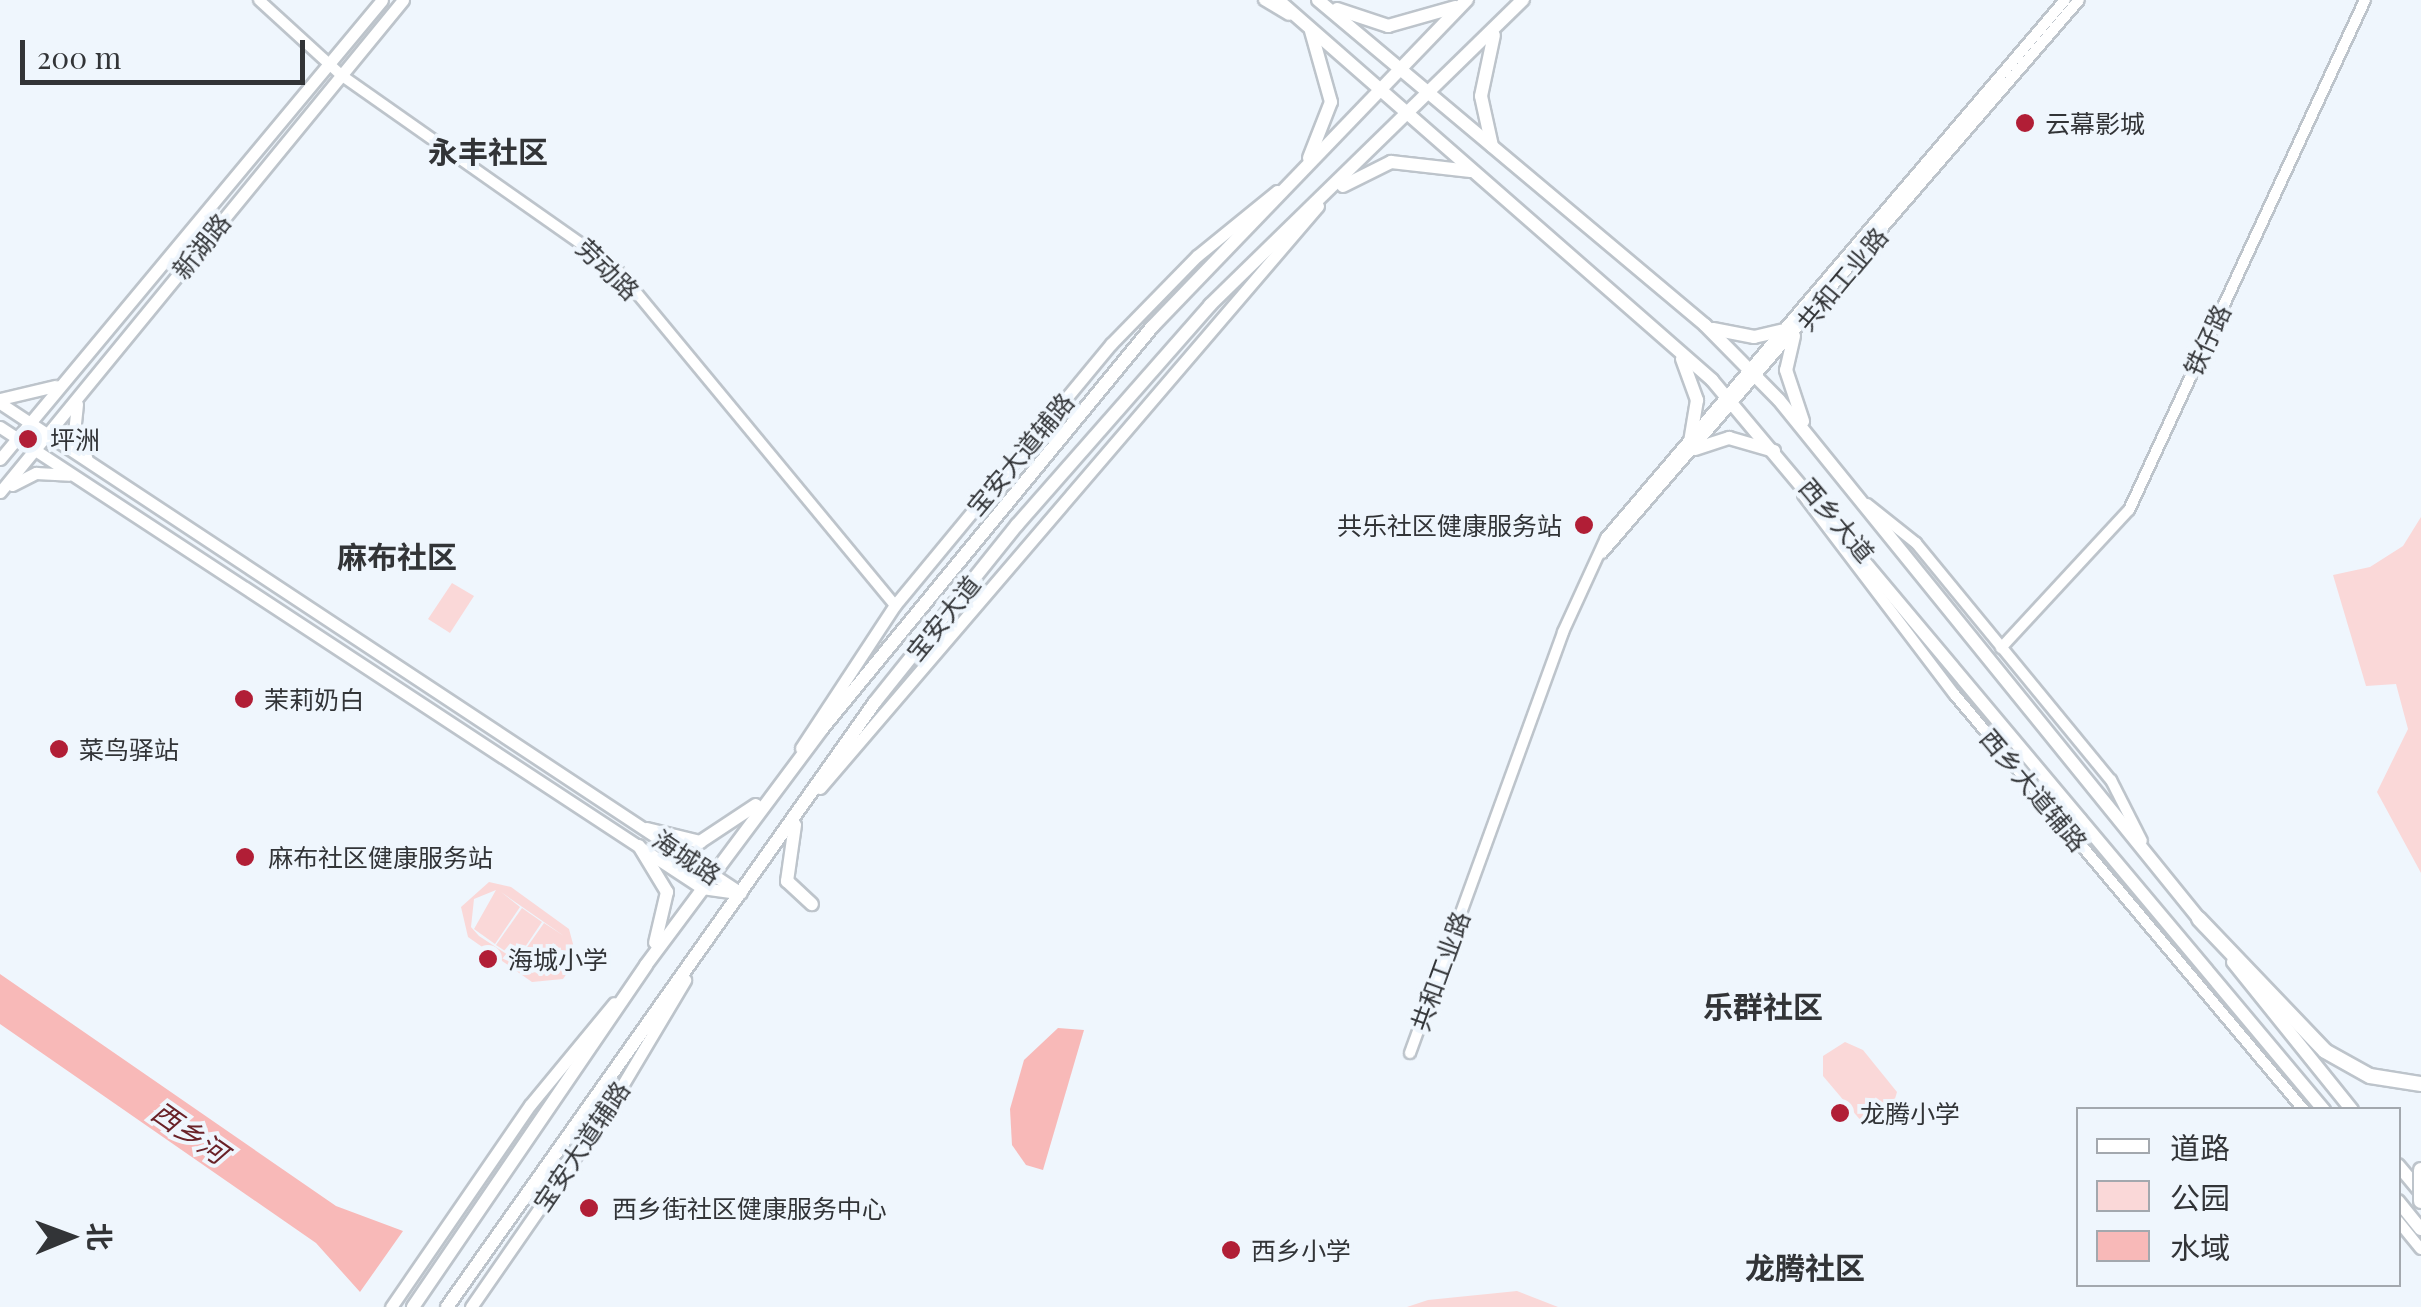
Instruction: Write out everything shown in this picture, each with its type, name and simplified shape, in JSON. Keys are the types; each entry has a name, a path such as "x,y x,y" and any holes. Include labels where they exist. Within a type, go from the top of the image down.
{"highway":[{"path":"2199,919 2325,1051 2370,1076 2421,1084"},
{"path":"2421,1170 2421,1201"}],"main road":[{"name":"新湖路","path":"0,459 382,0"},
{"name":"新湖路","path":"0,493 403,0"},
{"name":"西乡大道","path":"1278,0 1732,400 1783,456 2322,1107"},
{"path":"1321,2 1388,26 1416,24 1466,0"},
{"name":"宝安大道","path":"413,1307 646,965 783,778 1108,378 1466,0"},
{"name":"宝安大道","path":"448,1307 875,702 1029,510 1210,306 1328,195 1523,0"},
{"name":"西乡大道","path":"1321,2 1705,325 1754,375 1810,437 2350,1107"},
{"path":"1304,169 1331,102 1310,28"},
{"path":"1496,29 1481,96 1496,153"},
{"path":"1328,195 1391,162 1475,173"},
{"name":"宝安大道辅路","path":"783,778 896,604 1111,344 1215,240 1304,169"},
{"path":"1705,325 1754,338 1791,332 1786,370 1810,437"},
{"path":"1676,348 1697,400 1693,446 1729,438 1783,456"},
{"path":"0,401 32,398 66,378"},
{"path":"83,391 74,430 92,464"},
{"name":"海城路","path":"0,401 740,893"},
{"name":"海城路","path":"0,427 702,888 740,893"},
{"path":"0,493 36,473 76,477"},
{"path":"647,830 690,843 709,840 783,778"},
{"path":"2049,808 2080,819"},
{"path":"801,810 787,880 812,904"},
{"path":"391,1307 530,1106 646,965 667,892 639,846"},
{"name":"宝安大道辅路","path":"471,1307 610,1106 715,929"},
{"path":"2401,1169 2421,1192"},
{"path":"2401,1205 2421,1228"}],"street":[{"name":"劳动路","path":"259,0 342,75 616,268 896,604"},
{"path":"1264,0 1310,28"},
{"name":"共和工业路","path":"1791,332 2065,0"},
{"name":"共和工业路","path":"1410,1053 1563,632 1601,554 2079,0"},
{"name":"铁仔路","path":"2002,648 2128,510 2365,0"},
{"name":"西乡大道辅路","path":"1783,456 1813,514 2049,808 2301,1107"},
{"path":"1858,498 1916,543 2111,780 2154,865"},
{"path":"2401,1225 2421,1250"}],"green space":[{"path":"2421,517 2421,873 2377,792 2408,729 2396,684 2366,686 2333,575 2370,567 2403,546"},
{"path":"452,583 474,596 450,633 428,619"},
{"path":"489,882 511,887 569,929 577,959 563,979 532,982 468,937 461,907","holes":["496,890 474,929 495,944 520,907 501,892 564,936 544,923 518,960 537,974 479,936 471,927 474,899"]},
{"path":"522,908 542,922 517,959 496,945"},
{"path":"1845,1042 1863,1050 1897,1092 1888,1122 1862,1122 1823,1076 1823,1056"},
{"path":"1517,1291 1558,1307 1407,1307 1428,1300"}],"water":[{"name":"西乡河","path":"0,974 336,1206 403,1231 360,1292 316,1243 0,1024"},
{"path":"1058,1028 1084,1030 1043,1170 1026,1165 1012,1145 1010,1109 1024,1060"}],"place":[{"name":"云幕影城","path":"2025,123"},
{"name":"坪洲","path":"28,439"},
{"name":"共乐社区健康服务站","path":"1584,525"},
{"name":"茉莉奶白","path":"244,699"},
{"name":"菜鸟驿站","path":"59,749"},
{"name":"麻布社区健康服务站","path":"245,857"},
{"name":"海城小学","path":"488,959"},
{"name":"龙腾小学","path":"1840,1113"},
{"name":"西乡街社区健康服务中心","path":"589,1208"},
{"name":"西乡小学","path":"1231,1250"}],"district":[{"name":"永丰社区","path":"488,151"},
{"name":"麻布社区","path":"397,556"},
{"name":"乐群社区","path":"1763,1006"},
{"name":"龙腾社区","path":"1805,1267"}]}
